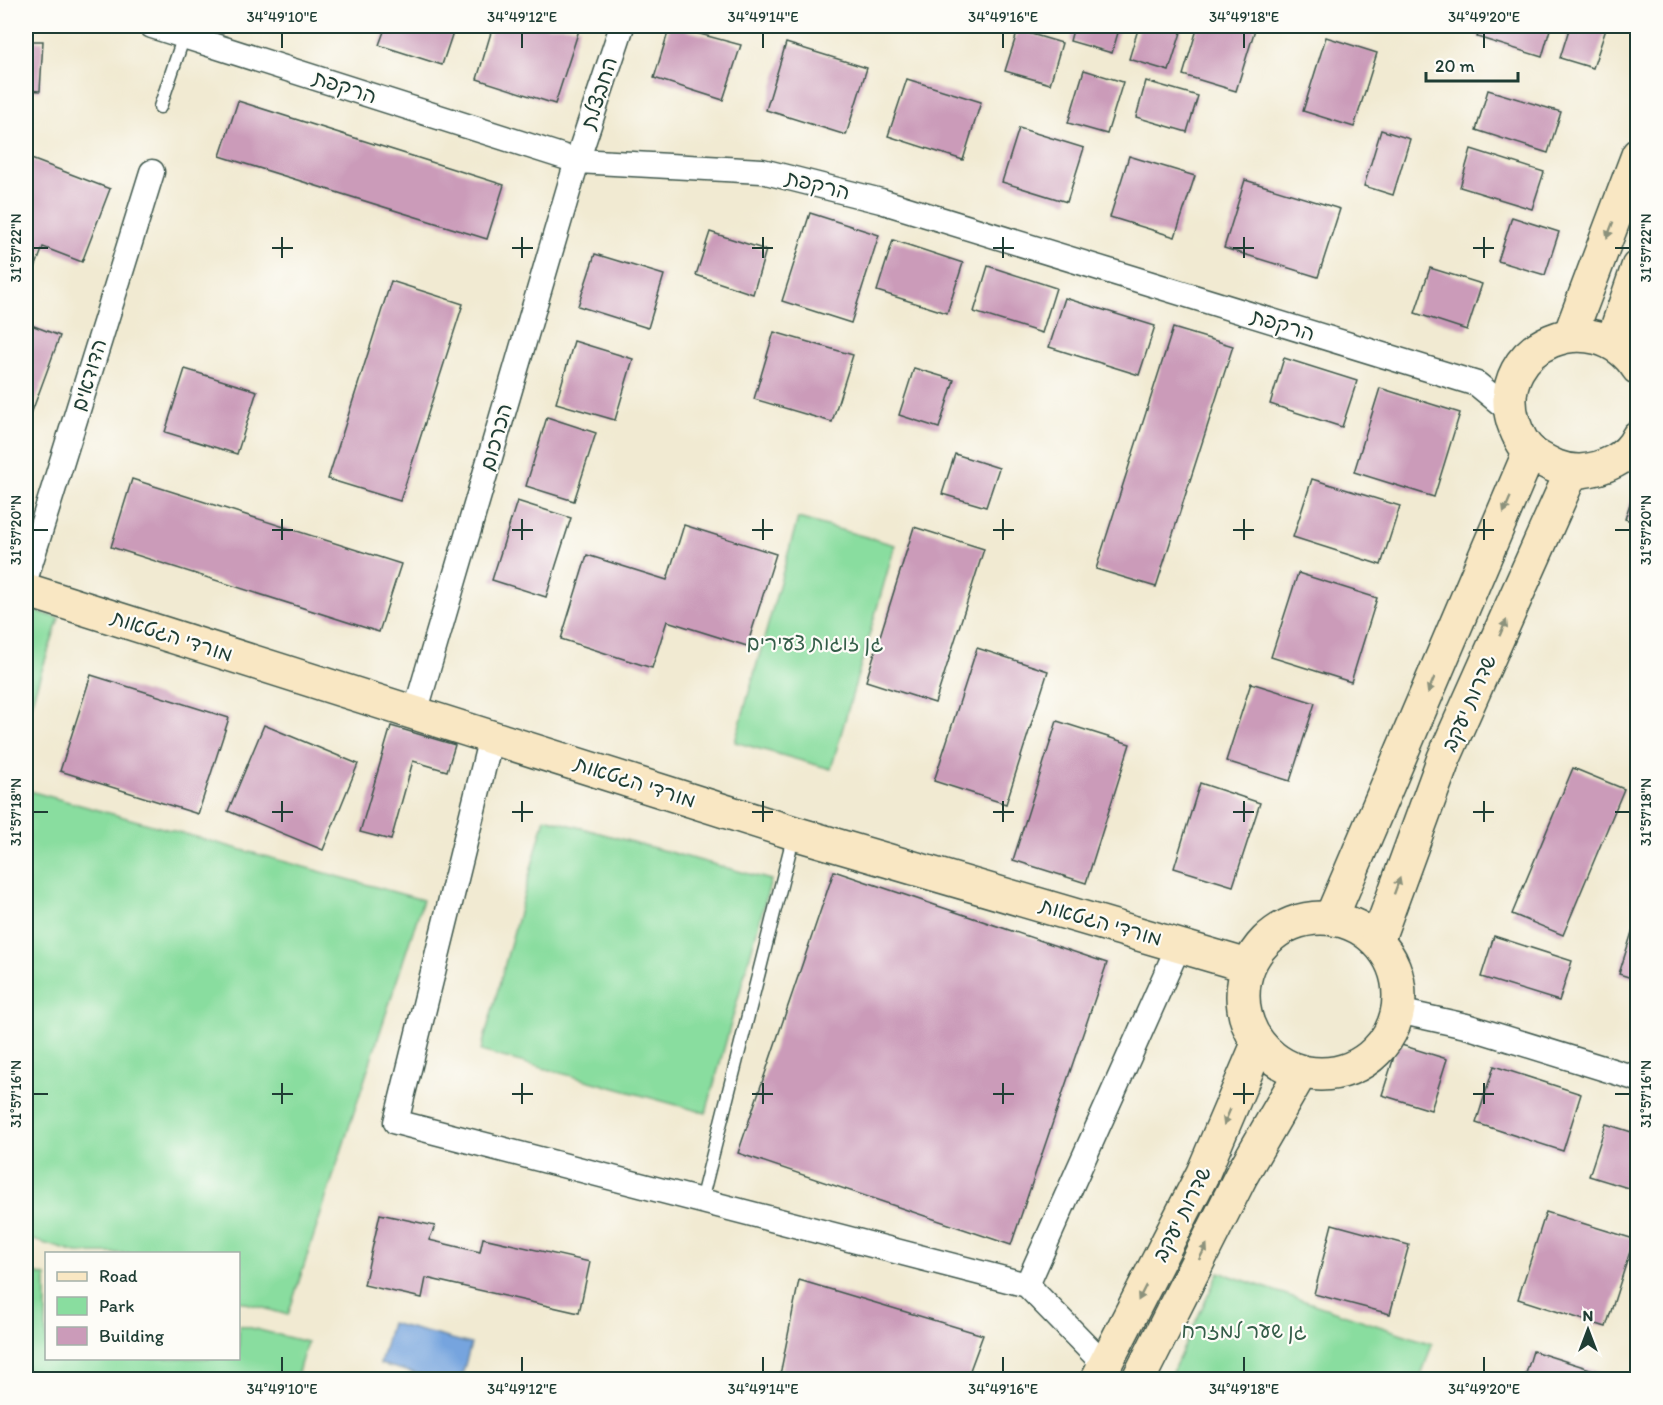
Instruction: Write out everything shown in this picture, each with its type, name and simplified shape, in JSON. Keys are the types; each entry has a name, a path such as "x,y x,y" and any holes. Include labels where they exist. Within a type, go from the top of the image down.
{"street":[{"name":"הרקפת","path":"152,26 577,161 773,174 893,205 1477,384 1510,411"},
{"name":"החבצלת","path":"577,161 622,26"},
{"path":"1570,335 1638,156"},
{"name":"הכרכום","path":"415,713 577,161"},
{"name":"הדודאים","path":"26,577 152,172"},
{"path":"1612,343 1638,267"},
{"path":"1637,441 1611,462 1596,469 1572,471 1550,465 1530,452 1516,432 1510,411 1511,390 1518,369 1531,352 1550,340 1570,335 1592,335 1612,343 1630,356 1638,368"},
{"path":"1477,384 1518,369"},
{"name":"שדרות יעקב","path":"1332,918 1530,452"},
{"name":"שדרות יעקב","path":"1377,941 1444,758 1572,471"},
{"name":"מורדי הגטאות","path":"26,590 794,832 1248,966"},
{"path":"491,737 396,1122 1027,1285 1101,1372"},
{"path":"1332,918 1356,926 1377,941 1392,961 1399,986 1398,1011 1389,1035 1373,1055 1351,1068 1326,1075 1301,1072 1277,1062 1258,1044 1248,1026 1242,1006 1242,986 1248,966 1261,944 1281,928 1306,919 1332,918"},
{"path":"1027,1285 1179,945"},
{"path":"1398,1011 1466,1026 1638,1079"},
{"name":"שדרות יעקב","path":"1101,1372 1203,1173 1258,1044"},
{"name":"שדרות יעקב","path":"1138,1380 1241,1176 1301,1072"}],"lane":[{"path":"160,107 184,36"},
{"path":"701,1201 794,832"}],"green space":[{"name":"גן זוגות צעירים","path":"798,518 895,545 831,769 735,742"},
{"path":"26,609 59,618 26,719"},
{"path":"26,790 423,900 288,1315 240,1301 240,1252 74,1252 26,1238"},
{"path":"545,818 771,880 706,1113 481,1051"},
{"path":"26,1271 45,1276 45,1360 240,1360 240,1325 307,1342 296,1379 26,1379"},
{"name":"גן שער למזרח","path":"1219,1272 1432,1344 1420,1379 1169,1379"}],"water":[{"path":"391,1323 471,1344 461,1379 437,1379 380,1364"}],"building":[{"path":"386,26 455,26 442,65 379,45"},
{"path":"493,26 580,27 555,104 477,79"},
{"path":"670,26 741,45 723,100 654,78"},
{"path":"1074,26 1120,26 1112,53 1070,41"},
{"path":"1139,26 1183,26 1169,71 1129,59"},
{"path":"1198,26 1256,26 1236,91 1183,75"},
{"path":"1480,26 1551,26 1542,57 1477,37"},
{"path":"1570,26 1607,26 1593,68 1560,58"},
{"path":"1018,30 1062,43 1050,84 1005,71"},
{"path":"1326,37 1377,53 1354,127 1303,111"},
{"path":"26,41 43,41 40,91 26,90"},
{"path":"786,43 867,68 846,135 766,110"},
{"path":"1084,70 1123,82 1107,134 1068,123"},
{"path":"907,79 981,102 963,160 888,136"},
{"path":"1146,81 1198,96 1187,132 1136,117"},
{"path":"1488,90 1561,112 1548,153 1476,130"},
{"path":"238,101 504,185 487,239 220,156"},
{"path":"1019,128 1084,148 1067,202 1002,182"},
{"path":"1381,130 1410,139 1393,195 1364,186"},
{"path":"1471,149 1544,172 1532,209 1460,187"},
{"path":"1129,156 1195,176 1175,237 1110,217"},
{"path":"26,157 110,189 82,262 43,247 26,292"},
{"path":"1245,180 1340,209 1318,277 1224,248"},
{"path":"810,213 879,235 851,323 782,301"},
{"path":"1512,217 1559,232 1545,275 1498,261"},
{"path":"710,232 766,250 753,294 696,275"},
{"path":"893,240 963,263 947,313 877,291"},
{"path":"595,254 664,275 648,328 578,306"},
{"path":"988,266 1056,288 1042,333 974,312"},
{"path":"1430,268 1482,284 1467,330 1415,313"},
{"path":"391,281 463,304 400,501 328,479"},
{"path":"1065,298 1155,326 1139,375 1049,347"},
{"path":"26,323 60,336 30,417 26,415"},
{"path":"1173,328 1233,346 1156,587 1096,569"},
{"path":"774,332 853,355 832,422 754,399"},
{"path":"574,341 633,359 615,420 556,403"},
{"path":"1284,358 1357,381 1342,427 1270,404"},
{"path":"914,368 954,380 939,428 899,415"},
{"path":"185,369 257,391 237,454 165,432"},
{"path":"1380,388 1460,413 1434,497 1354,472"},
{"path":"547,417 596,433 574,501 526,486"},
{"path":"955,454 999,468 986,507 942,494"},
{"path":"132,479 401,564 379,632 111,547"},
{"path":"1312,479 1400,506 1381,565 1293,537"},
{"path":"1638,482 1638,523 1625,519"},
{"path":"517,501 571,518 546,597 492,580"},
{"path":"684,525 776,554 747,646 667,621 652,668 561,639 587,555 667,580"},
{"path":"914,527 984,549 935,703 866,681"},
{"path":"1298,573 1377,598 1351,682 1271,657"},
{"path":"977,648 1048,671 1006,804 934,781"},
{"path":"91,675 229,718 198,814 60,771"},
{"path":"1251,683 1315,703 1290,781 1226,761"},
{"path":"1057,721 1130,744 1086,883 1013,860"},
{"path":"264,725 358,764 323,850 228,811"},
{"path":"391,726 455,745 447,771 413,761 391,840 360,832"},
{"path":"1573,768 1624,789 1563,935 1512,914"},
{"path":"1200,783 1260,803 1233,886 1174,868"},
{"path":"834,871 1107,963 1011,1245 738,1153"},
{"path":"1638,916 1638,980 1619,974"},
{"path":"1494,936 1572,961 1559,1001 1481,977"},
{"path":"1398,1044 1447,1059 1431,1110 1382,1095"},
{"path":"1494,1066 1581,1094 1563,1151 1476,1123"},
{"path":"1606,1124 1638,1134 1638,1191 1589,1176"},
{"path":"1546,1212 1634,1239 1606,1327 1518,1299"},
{"path":"380,1214 435,1226 429,1240 480,1252 483,1238 590,1262 579,1313 426,1278 422,1298 364,1285"},
{"path":"1332,1224 1409,1245 1390,1314 1314,1294"},
{"path":"799,1280 983,1335 969,1373 972,1380 779,1380"},
{"path":"1533,1351 1603,1373 1601,1380 1524,1380"}]}
